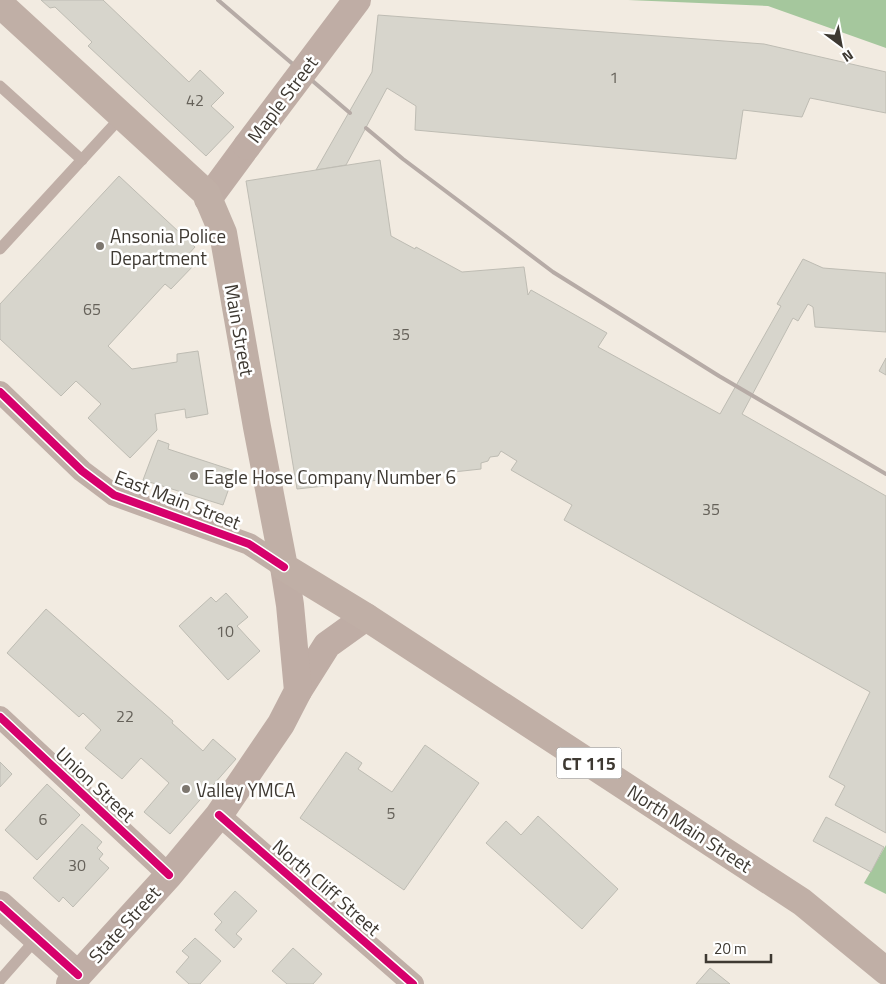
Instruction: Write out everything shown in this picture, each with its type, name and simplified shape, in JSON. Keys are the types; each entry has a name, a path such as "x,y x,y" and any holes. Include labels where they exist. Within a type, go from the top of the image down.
{"main road":[{"name":"Maple Street","path":"208,199 357,0"},
{"name":"Main Street","path":"0,4 206,193 223,233 284,567"},
{"name":"North Main Street","path":"284,567 366,617 802,902 886,970"},
{"path":"284,567 290,605 298,691"},
{"name":"State Street","path":"74,979 169,875 219,815 281,724 298,691 328,645 366,617"}],"street":[{"name":"East Main Street","path":"0,392 82,471 114,495 249,544 284,567"},
{"name":"Union Street","path":"0,717 169,875"},
{"name":"North Cliff Street","path":"219,815 413,984"},
{"path":"0,905 37,938 74,979"}],"lane":[{"path":"0,86 82,160"},
{"path":"0,249 122,116"},
{"path":"0,980 37,938"}],"shaded area":[{"path":"628,0 886,0 886,48 768,6"},
{"path":"886,845 886,894 864,883"}],"building":[{"path":"41,0 103,0 189,82 200,70 224,93 211,106 234,127 206,156 88,46 92,42 55,7 50,8"},
{"path":"378,15 764,44 886,72 886,113 810,98 802,117 743,110 736,159 415,130 416,106 387,88 346,165 316,170 372,72"},
{"path":"380,160 391,236 462,272 524,267 528,295 531,290 607,333 598,347 720,414 781,306 777,304 803,259 823,268 886,273 886,332 815,327 813,307 808,304 798,321 793,318 742,414 886,496 886,833 835,805 845,786 829,777 870,692 564,520 572,505 511,470 517,461 501,451 498,456 490,457 488,461 481,463 481,469 297,489 246,181"},
{"path":"119,176 195,247 187,256 195,264 171,289 165,284 108,346 132,369 177,362 177,354 198,351 208,414 186,418 185,409 155,414 157,430 130,458 88,418 101,404 76,381 61,396 0,339 0,304"},
{"path":"886,358 886,375 879,371"},
{"path":"158,440 169,444 168,449 235,471 223,505 143,480"},
{"path":"226,593 248,617 237,626 260,651 228,680 179,626 211,597 216,602"},
{"path":"46,609 173,721 172,723 203,751 213,739 236,759 170,834 144,812 169,783 141,758 122,779 85,748 101,730 83,713 79,717 7,653"},
{"path":"425,745 479,783 404,890 300,818 346,752 362,763 358,769 392,792"},
{"path":"0,762 12,774 0,787"},
{"path":"47,784 80,815 37,860 5,830"},
{"path":"538,816 618,889 582,929 486,843 506,821 521,835"},
{"path":"826,817 884,847 871,872 813,841"},
{"path":"82,824 102,842 97,848 103,854 99,859 109,868 73,907 63,897 59,902 33,878"},
{"path":"235,891 257,911 236,934 242,939 234,948 215,930 222,922 214,914"},
{"path":"195,938 221,961 200,984 189,984 176,972 189,957 182,951"},
{"path":"293,948 322,974 313,984 287,984 272,971"},
{"path":"710,968 730,984 696,984"}],"railway":[{"path":"218,0 350,113"},
{"path":"366,128 403,159 553,272 719,376 886,474"}],"cycle path":[{"path":"0,392 82,471 114,495 249,544 284,567"},
{"path":"0,717 169,875"},
{"path":"219,815 413,984"},
{"path":"0,905 78,975"}],"place":[{"name":"Ansonia Police Department","path":"100,246"},
{"name":"Eagle Hose Company Number 6","path":"194,476"},
{"name":"Valley YMCA","path":"186,789"}]}
